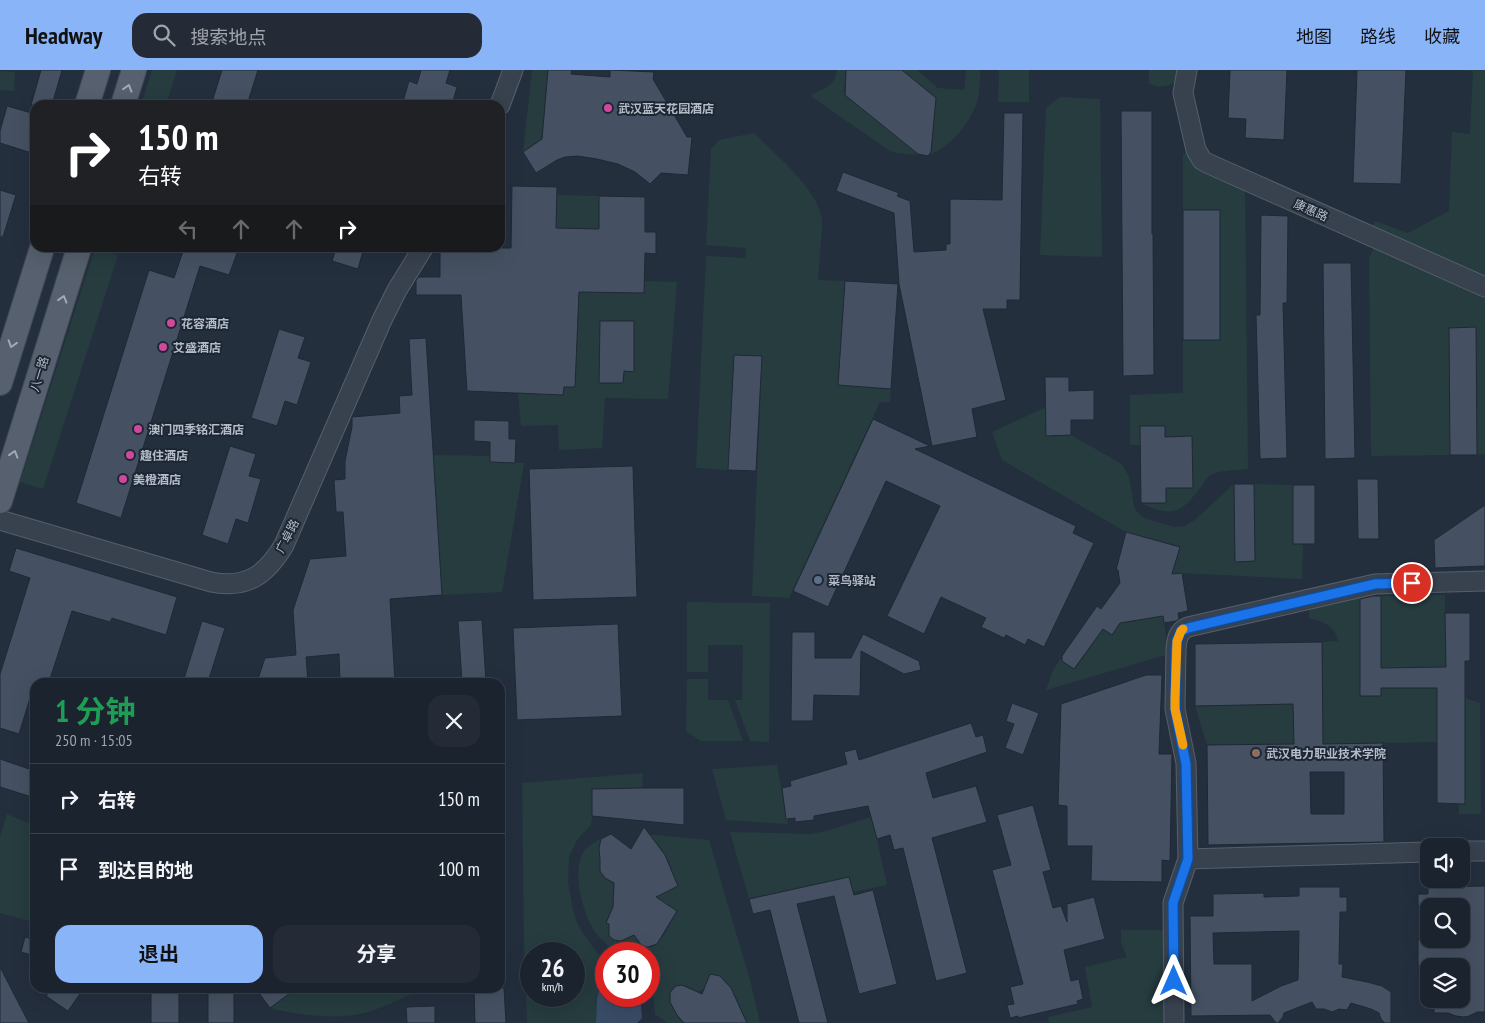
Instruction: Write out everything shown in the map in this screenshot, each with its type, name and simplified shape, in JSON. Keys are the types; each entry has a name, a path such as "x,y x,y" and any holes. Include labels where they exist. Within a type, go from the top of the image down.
{"main road":[{"path":"89,100 98,70"},
{"path":"125,100 134,70"},
{"path":"0,383 41,252"},
{"name":"八一路","path":"0,501 77,252"}],"street":[{"path":"502,100 513,70"},
{"name":"康惠路","path":"1187,70 1183,93 1196,150 1207,164 1485,286"},
{"name":"广卓路","path":"0,520 211,582 238,583 250,580 261,574 273,562 284,545 382,320 397,290 421,252"},
{"path":"1174,1023 1173,903 1188,859 1186,764 1175,709 1176,649 1181,631 1375,584 1485,581"},
{"path":"1470,851 1485,851"},
{"path":"1188,859 1420,852"}],"green space":[{"path":"152,70 177,70 168,100 143,100"},
{"path":"532,70 548,70 542,139 523,152"},
{"path":"837,70 846,70 844,92 846,96 920,155 890,151 812,97 812,94 832,83"},
{"path":"902,70 917,70 938,88 964,90 966,70 980,70 978,98 969,119 951,141 927,156 932,151 935,99"},
{"path":"999,70 1029,70 1029,102 998,102"},
{"path":"1149,70 1180,70 1173,83 1159,86 1149,84"},
{"path":"1454,70 1485,70 1485,281 1371,231 1375,221 1408,233 1449,211 1452,132 1470,134 1473,71"},
{"path":"0,71 15,72 14,91 0,90"},
{"path":"1060,97 1100,99 1102,257 1040,255 1046,108"},
{"path":"754,133 795,174 819,209 822,228 818,280 845,281 838,385 891,389 890,402 880,402 789,598 752,596 762,356 734,355 728,470 696,468 706,256 745,258 746,248 706,245 711,149 719,140"},
{"path":"1183,154 1192,154 1245,187 1248,469 1211,475 1187,504 1168,512 1141,503 1166,503 1165,488 1193,488 1192,437 1165,437 1165,426 1140,426 1140,445 1130,445 1130,395 1183,393 1183,340 1220,340 1220,210 1183,210"},
{"path":"557,195 599,196 598,292 644,293 644,281 677,282 668,399 605,398 602,448 559,450 558,425 521,426 518,394 532,394 533,373 544,394 563,395 564,387 575,387 581,229 556,228","holes":["600,321 634,322 634,371 623,371 623,383 599,383"]},
{"path":"1375,246 1485,296 1485,454 1477,455 1476,328 1449,328 1450,455 1371,456 1369,258"},
{"path":"94,252 108,252 118,255 43,489 20,482"},
{"path":"1046,407 1046,436 1071,435 1122,464 1129,477 1134,507 1144,518 1174,527 1185,526 1196,519 1234,484 1235,562 1255,561 1254,484 1293,485 1293,544 1303,544 1302,579 1182,573 1168,575 1166,565 1175,565 1179,547 1126,532 1002,460 992,432"},
{"path":"433,455 490,456 490,462 524,463 502,592 442,595"},
{"path":"1445,595 1446,667 1392,668 1381,680 1381,596"},
{"path":"1360,596 1360,696 1381,688 1437,688 1437,742 1323,744 1322,642 1338,641 1328,625 1309,618 1309,607"},
{"path":"687,602 770,603 769,742 750,741 735,700 742,700 743,645 708,645 708,672 687,672"},
{"path":"1163,616 1169,654 1046,690 1052,673 1060,659 1075,669 1103,629 1112,635 1120,623"},
{"path":"687,679 708,679 708,700 728,700 743,741 701,741 686,731"},
{"path":"1465,698 1480,703 1481,814 1459,814 1459,804 1465,803"},
{"path":"1293,704 1294,744 1207,745 1195,706"},
{"path":"777,765 788,824 726,820 712,769"},
{"path":"643,773 642,788 592,789 591,825 579,837 569,857 568,882 573,911 578,925 595,950 596,1023 527,1023 526,1007 585,1007 585,942 524,942 522,783"},
{"path":"7,814 30,824 30,921 0,913 0,837"},
{"path":"871,817 887,885 853,892 849,877 749,899 730,832 811,834"},
{"path":"645,834 709,840 751,984 760,1023 747,1023 728,984 716,975 709,975 705,988 697,992 682,985 671,991 670,1002 683,1023 667,1023 655,1015 654,1007 660,1007 658,942 677,911 667,904 665,909 659,905 648,886 668,891 678,886 662,849 652,838"},
{"path":"601,839 599,850 601,872 614,884 613,907 606,922 610,925 611,938 621,941 633,934 637,936 640,942 604,942 595,932 586,914 578,880 581,858 585,850"},
{"path":"1121,930 1166,930 1167,1023 1049,1023 1048,1017 1092,1007 1085,967 1127,957 1121,943"},
{"path":"290,993 414,993 383,1007 357,1015 319,1016 270,1008"}],"water":[{"path":"597,1007 641,1007 642,1018 637,1023 596,1023"}],"building":[{"path":"41,70 62,70 53,100 32,100"},
{"path":"222,70 258,70 249,100 213,100"},
{"path":"421,70 450,70 446,83 457,87 453,100 403,100 409,81 417,84"},
{"name":"武汉蓝天花园酒店","path":"548,70 572,70 571,74 610,77 610,70 654,72 653,79 687,137 692,137 688,175 661,173 650,184 635,172 618,164 578,156 557,160 536,173 523,152 542,139"},
{"path":"846,70 902,70 936,98 931,152 928,156 918,154 845,95"},
{"path":"1230,70 1287,70 1284,140 1245,138 1246,119 1228,118"},
{"path":"1357,70 1406,70 1401,184 1353,183"},
{"path":"7,106 30,113 30,152 0,143 0,131"},
{"path":"1121,111 1152,111 1154,375 1123,376"},
{"path":"1004,113 1023,113 1020,300 1007,300 1007,309 983,309 1006,400 972,409 977,437 932,446 899,284 894,213 836,191 843,172 899,193 897,196 910,201 914,252 946,250 946,244 950,244 950,199 1002,200"},
{"path":"512,186 557,187 556,228 599,229 599,196 645,197 645,232 656,232 656,254 645,253 644,293 579,292 575,387 564,387 563,395 467,391 461,295 416,295 416,281 418,277 440,277 440,252 505,252 505,248 511,248"},
{"path":"0,190 16,195 3,237 0,237"},
{"path":"1183,210 1220,210 1220,340 1183,340"},
{"path":"1261,215 1288,216 1287,303 1283,303 1287,458 1260,459 1256,315 1260,315"},
{"path":"183,252 238,252 229,275 200,266 121,518 76,503 149,270 174,278"},
{"path":"335,252 363,252 358,269 332,261"},
{"path":"1323,263 1351,263 1355,458 1325,459"},
{"path":"845,281 898,284 891,389 838,385"},
{"path":"600,321 634,321 634,372 624,371 623,383 599,383"},
{"path":"1476,327 1477,455 1450,455 1449,328"},
{"path":"279,329 305,337 298,358 311,362 297,405 285,401 277,426 251,418"},
{"path":"426,338 442,595 390,599 395,678 340,678 339,654 306,657 308,678 258,678 265,658 296,655 293,610 310,559 346,556 343,512 336,512 334,480 345,479 345,461 352,427 352,417 400,413 399,396 412,395 409,339"},
{"path":"734,355 762,356 756,471 728,470"},
{"path":"1045,377 1069,377 1069,391 1094,390 1094,420 1071,420 1071,435 1046,436"},
{"path":"873,419 930,446 915,449 1076,526 1073,533 1094,543 1044,647 1028,639 1025,645 1006,635 1004,638 981,627 986,618 941,597 924,634 887,616 940,506 886,481 828,607 793,591"},
{"path":"474,420 509,421 509,439 516,439 515,463 490,462 490,442 474,441"},
{"path":"1140,426 1165,426 1165,437 1192,436 1193,488 1166,488 1166,503 1141,503"},
{"path":"230,446 256,454 249,476 261,479 248,523 236,519 228,544 202,535"},
{"path":"633,466 637,597 533,600 529,469"},
{"path":"1357,479 1378,479 1379,539 1358,539"},
{"path":"1234,484 1254,484 1255,561 1235,562"},
{"path":"1293,485 1315,485 1315,544 1293,544"},
{"path":"1485,505 1485,566 1435,568 1434,540"},
{"path":"1126,532 1180,547 1172,574 1182,573 1188,611 1178,613 1179,619 1176,621 1164,623 1163,616 1120,623 1112,635 1103,629 1074,669 1062,661 1062,656 1097,606 1101,609 1120,583 1118,570 1116,570"},
{"path":"16,548 177,597 166,635 112,618 110,622 72,611 50,678 30,678 30,698 19,734 0,728 0,674 30,578 9,571"},
{"path":"1381,596 1381,668 1446,667 1445,613 1470,613 1470,661 1465,661 1465,804 1437,803 1437,688 1381,688 1381,696 1360,696 1360,599"},
{"path":"482,620 486,678 462,678 458,621"},
{"path":"202,621 225,628 209,678 184,678"},
{"path":"618,624 622,716 517,720 513,628"},
{"path":"792,632 815,632 815,658 851,658 863,634 919,661 921,670 904,674 861,651 860,696 814,695 813,721 791,721"},
{"path":"1322,642 1323,744 1383,743 1384,842 1208,845 1207,745 1294,744 1293,704 1195,706 1195,644","holes":["1310,772 1344,772 1344,814 1311,814"]},
{"path":"1146,675 1162,675 1159,754 1172,754 1170,861 1162,860 1162,882 1091,881 1092,846 1067,846 1067,806 1058,805 1061,704"},
{"path":"1012,703 1039,713 1023,755 1005,748 1014,724 1006,721"},
{"path":"971,723 976,737 983,735 987,752 926,773 933,798 976,786 987,822 932,838 967,973 936,981 903,848 894,850 890,835 877,839 868,806 814,816 814,820 795,822 795,818 786,819 782,788 791,786 790,781 847,764 844,752 856,749 859,760"},
{"path":"0,759 30,769 30,796 0,787"},
{"path":"684,788 684,825 592,816 592,789"},
{"path":"1033,805 1051,870 1043,872 1053,908 1061,906 1067,922 1067,904 1094,897 1105,939 1064,950 1071,981 1079,979 1083,999 1077,1001 1078,1004 1018,1018 1018,1016 1010,1018 1007,1005 1014,1004 1010,987 1023,984 992,870 1011,865 997,815"},
{"path":"644,827 665,855 678,886 656,897 677,911 658,942 639,942 634,935 621,941 614,940 609,936 609,924 606,923 613,907 614,883 605,878 600,871 599,848 601,839 611,834 631,849"},
{"path":"849,877 854,895 873,890 897,984 859,994 834,896 797,904 828,1023 799,1023 770,910 753,914 749,899"},
{"path":"1470,886 1485,886 1485,1012 1477,1012 1464,1017 1448,1013 1434,1013 1434,1008 1470,1008 1470,958 1420,958 1420,966 1418,966 1418,939 1420,939 1420,948 1470,948 1470,898 1420,898 1420,906 1418,906 1418,894 1428,894 1428,888 1470,888"},
{"path":"1299,887 1340,887 1340,897 1347,897 1347,912 1340,912 1339,964 1343,964 1342,977 1382,986 1391,992 1391,1023 1385,1023 1379,1013 1371,1009 1351,1003 1347,1010 1339,1009 1332,1012 1316,1009 1312,1002 1284,1013 1278,1023 1270,1015 1191,1016 1190,916 1213,916 1213,894 1264,893 1264,897 1299,896","holes":["1299,931 1298,980 1281,986 1252,1001 1252,964 1214,964 1213,933"]},
{"path":"25,937 30,938 30,955 21,952"},
{"path":"0,967 19,1004 29,1023 0,1023"},
{"path":"710,974 720,976 731,988 747,1023 684,1023 677,1015 670,1002 672,990 676,986 682,985 702,994"},
{"path":"49,993 81,993 68,1011 46,996"},
{"path":"151,993 179,993 179,1023 151,1023"},
{"path":"208,993 234,993 234,1023 208,1023"},
{"path":"259,993 290,993 270,1008"},
{"path":"474,993 504,993 506,1023 475,1023"},
{"path":"435,1006 435,1023 407,1023 406,1007"}],"slow traffic":[{"path":"1183,629 1178,635 1176,649 1175,709 1183,745"}],"place":[{"name":"武汉蓝天花园酒店","path":"608,108"},
{"name":"花容酒店","path":"171,323"},
{"name":"艾盛酒店","path":"163,347"},
{"name":"澳门四季铭汇酒店","path":"138,429"},
{"name":"趣住酒店","path":"130,455"},
{"name":"美橙酒店","path":"123,479"},
{"name":"菜鸟驿站","path":"818,580"},
{"name":"武汉电力职业技术学院","path":"1256,753"}],"route":[{"path":"1174,981 1173,903 1188,859 1188,778 1175,709 1178,635 1184,629 1375,584 1412,583"}]}
